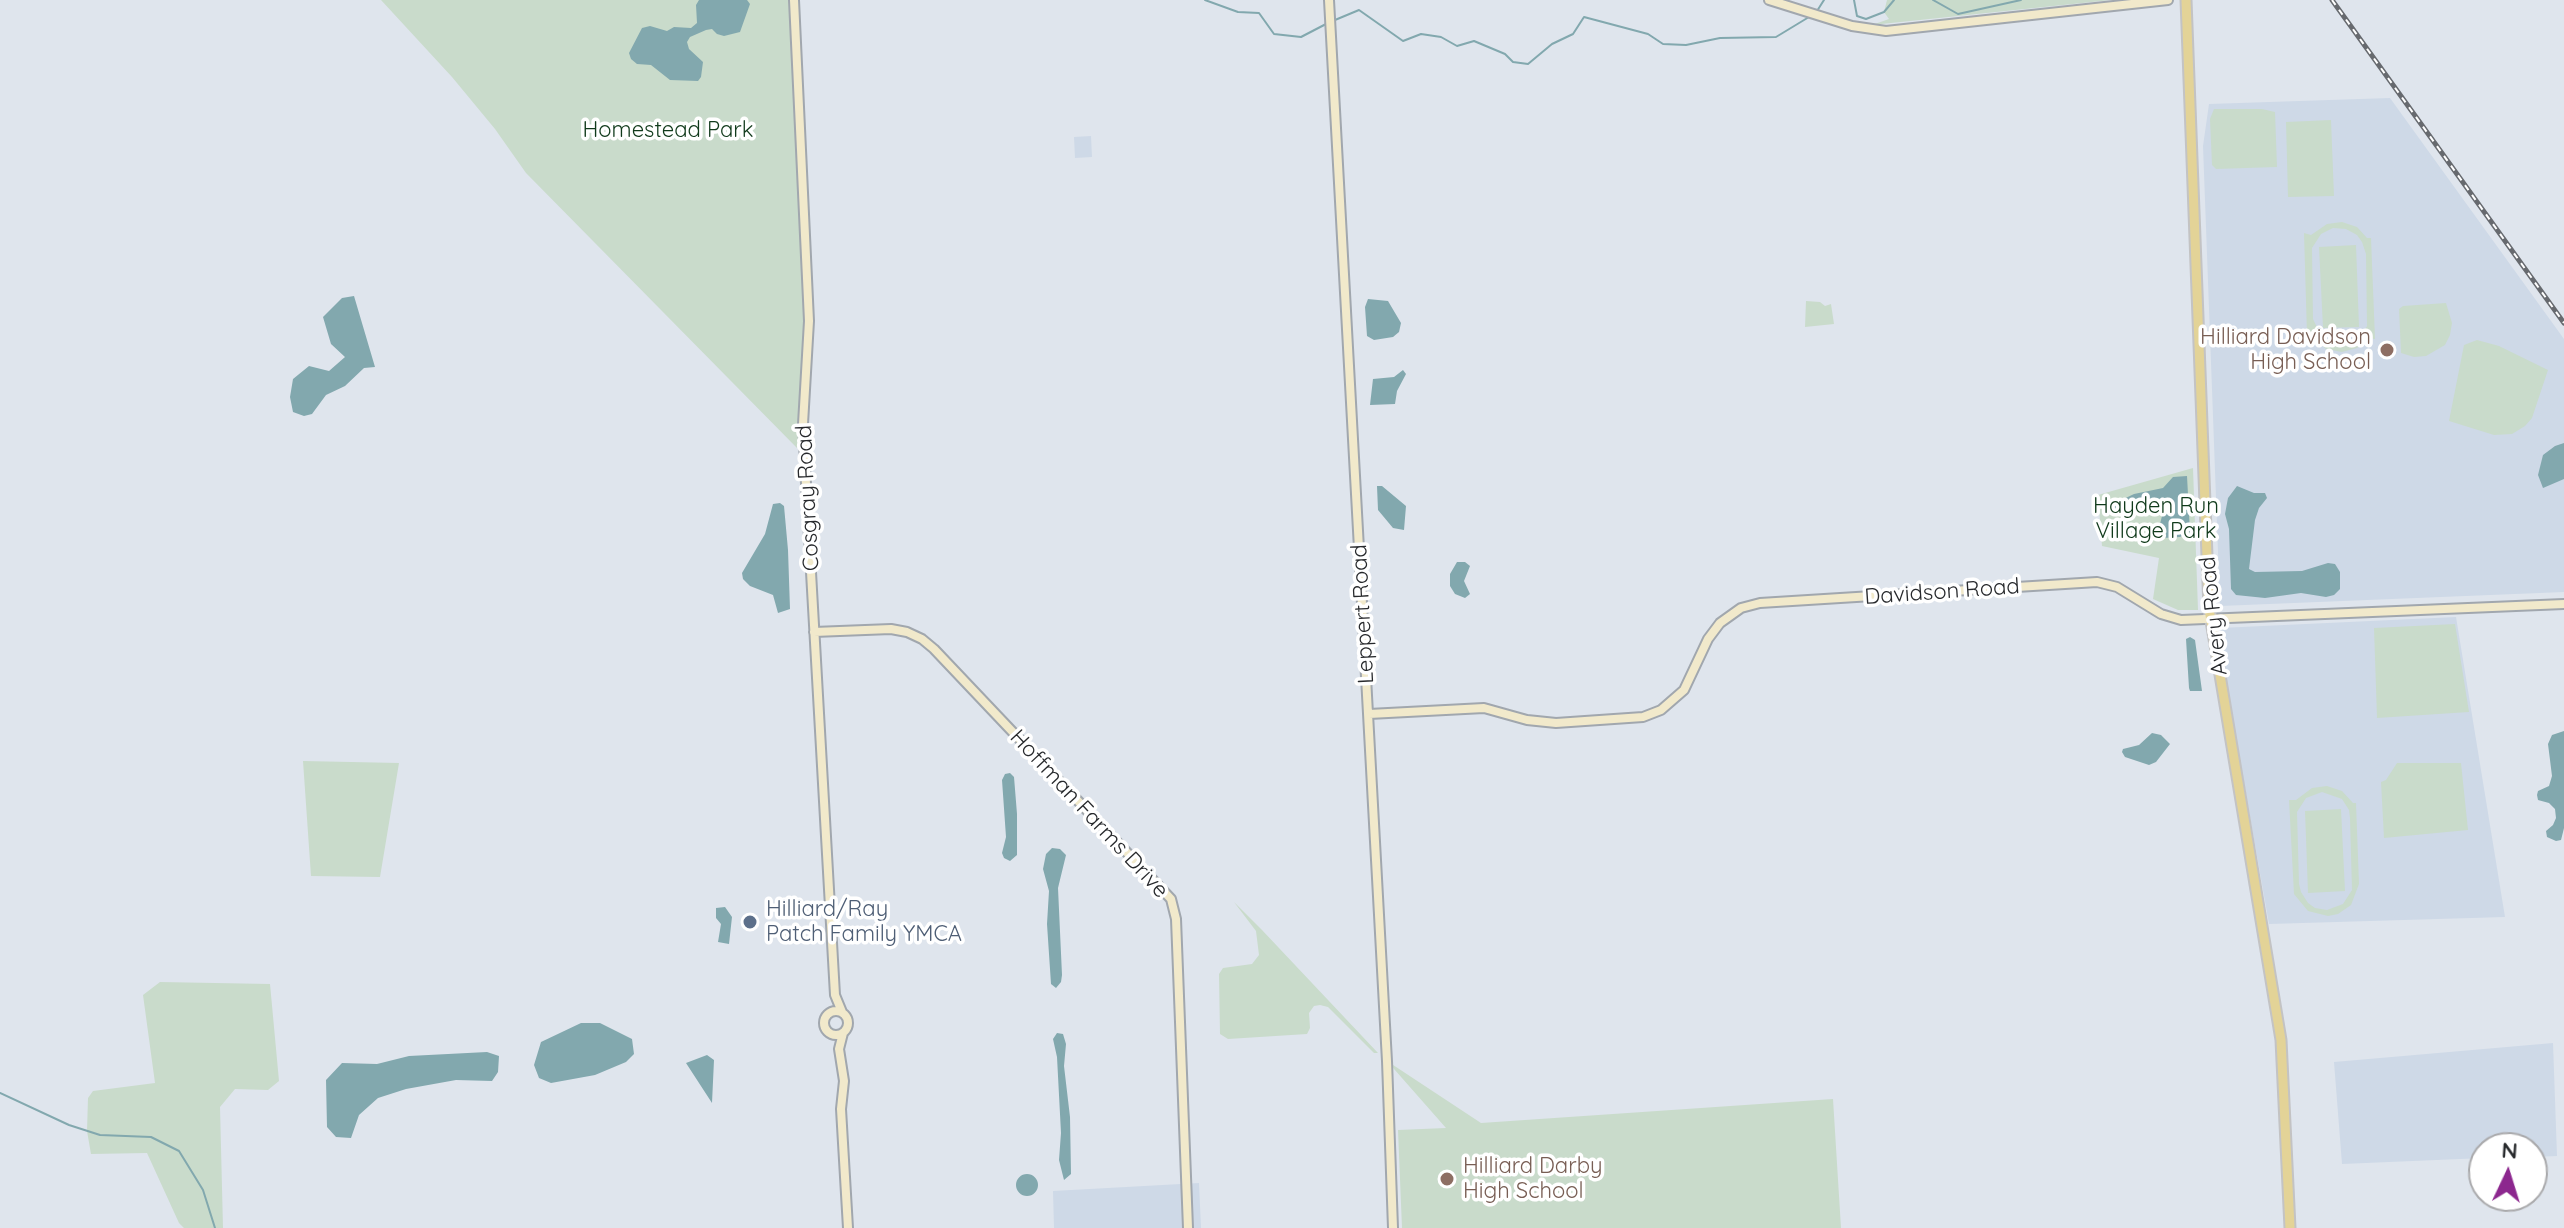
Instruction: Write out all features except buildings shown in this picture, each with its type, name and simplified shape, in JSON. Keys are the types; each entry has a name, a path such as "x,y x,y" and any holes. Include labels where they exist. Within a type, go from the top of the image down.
{"main road":[{"name":"Cosgray Road","path":"794,0 809,321 803,424 835,995 842,1012"},
{"name":"Leppert Road","path":"1329,0 1369,714 1393,1228"},
{"path":"1769,0 1852,26 1886,31 2168,0"},
{"name":"Avery Road","path":"2186,0 2210,619 2281,1040 2290,1228"},
{"name":"Davidson Road","path":"1369,714 1484,708 1527,720 1556,723 1643,717 1661,710 1684,690 1708,639 1720,623 1741,608 1760,603 2097,582 2124,590 2169,617 2210,619 2564,604"},
{"name":"Hoffman Farms Drive","path":"814,632 891,629 922,639 1171,899 1176,919 1188,1228"},
{"name":"Cosgray Road","path":"829,1012 835,995"},
{"path":"841,1087 844,1081 839,1049 848,1021 842,1012 829,1012 823,1025 833,1039 841,1087 848,1228"},
{"path":"829,1033 843,1033"}],"shaded area":[{"path":"699,0 747,0 750,4 740,32 724,36 712,29 690,37 687,42 689,49 703,62 698,81 670,80 651,65 637,64 631,59 629,53 642,28 650,26 667,31 674,27 691,28 697,23 696,5"},
{"name":"Hilliard Davidson High School","path":"2390,98 2564,339 2564,592 2220,606 2203,146 2209,104"},
{"path":"1091,136 1092,157 1075,158 1074,137"},
{"path":"354,296 375,367 364,368 345,386 326,395 312,414 304,416 293,412 290,397 293,379 309,366 329,371 345,357 331,344 323,317 342,298"},
{"path":"1368,299 1388,301 1401,323 1399,332 1393,337 1374,340 1367,336 1365,307"},
{"path":"1403,370 1406,374 1397,391 1395,404 1370,405 1373,379 1394,377"},
{"path":"2564,443 2564,479 2543,488 2538,475 2543,455"},
{"path":"2187,476 2190,532 2180,537 2163,538 2158,532 2162,516 2159,507 2148,501 2113,511 2111,505 2134,494 2163,488 2173,477"},
{"path":"1377,486 1382,486 1406,506 1404,530 1393,528 1378,510"},
{"path":"2237,486 2254,493 2265,493 2267,498 2255,520 2249,569 2255,572 2302,571 2328,563 2335,564 2340,572 2340,589 2334,595 2326,597 2301,593 2265,598 2236,595 2231,589 2229,529 2225,514 2228,498"},
{"path":"773,504 784,506 790,609 778,613 773,595 750,586 742,573 765,534"},
{"path":"1457,562 1470,566 1464,581 1470,594 1465,598 1455,594 1450,586 1450,574"},
{"path":"2456,617 2505,917 2269,924 2227,687 2220,628"},
{"path":"2190,637 2195,640 2202,691 2190,691 2189,688 2186,639"},
{"path":"2564,731 2564,828 2561,840 2556,841 2547,837 2546,831 2556,818 2555,809 2549,803 2538,800 2537,795 2538,791 2549,786 2552,776 2548,744 2552,735"},
{"path":"2152,733 2161,735 2170,744 2156,762 2149,765 2125,757 2123,749 2139,745"},
{"path":"1010,773 1014,777 1017,855 1010,861 1002,853 1006,837 1002,780 1005,774"},
{"path":"1052,848 1060,849 1066,855 1058,888 1062,975 1056,988 1051,984 1047,924 1049,891 1043,869 1046,854"},
{"path":"725,907 732,917 729,944 718,942 721,924 716,918 716,908"},
{"path":"581,1023 600,1023 632,1039 634,1054 626,1062 595,1075 551,1083 539,1078 534,1065 541,1042"},
{"path":"1057,1033 1063,1034 1066,1044 1064,1066 1070,1117 1071,1174 1064,1180 1059,1160 1061,1133 1057,1057 1053,1039"},
{"path":"2553,1043 2557,1156 2548,1156 2548,1132 2468,1132 2468,1159 2342,1164 2334,1062"},
{"path":"487,1052 499,1056 498,1072 492,1081 456,1080 406,1089 378,1098 359,1115 351,1138 336,1137 327,1127 326,1080 342,1063 377,1064 409,1056"},
{"path":"707,1055 714,1060 712,1103 686,1063"},
{"path":"1027,1174 1038,1185 1027,1196 1016,1185"},
{"path":"1199,1183 1201,1228 1054,1228 1053,1191"}],"green space":[{"name":"Homestead Park","path":"381,0 794,0 809,321 803,431 797,448 526,173 452,77"},
{"path":"1887,0 2111,0 1872,25 1889,19 1884,12"},
{"path":"2214,109 2275,112 2277,167 2216,169 2212,165 2210,119"},
{"path":"2331,120 2334,196 2288,197 2286,122"},
{"path":"2342,222 2357,227 2367,238 2371,238 2375,339 2368,338 2357,348 2342,352 2326,349 2307,335 2304,233 2311,235 2327,224","holes":["2333,228 2346,229 2357,235 2366,254 2367,326 2358,340 2342,345 2322,338 2313,319 2312,248 2321,234"]},
{"path":"2356,245 2359,327 2323,328 2319,247"},
{"path":"1806,301 1820,302 1825,306 1831,304 1834,324 1805,327"},
{"path":"2446,303 2452,323 2445,345 2426,356 2414,357 2401,353 2399,309 2403,306"},
{"path":"2477,340 2499,346 2548,370 2532,418 2512,434 2494,435 2449,421 2464,345"},
{"name":"Hayden Run Village Park","path":"2193,468 2198,610 2178,610 2153,599 2159,558 2102,546 2098,495"},
{"path":"2455,624 2469,712 2377,718 2374,628"},
{"path":"303,761 399,763 380,877 311,876"},
{"path":"2397,763 2461,763 2468,830 2384,838 2381,782 2386,780"},
{"path":"2327,786 2342,791 2356,803 2359,884 2351,905 2338,914 2328,916 2308,911 2294,894 2289,800 2296,800 2312,788","holes":["2322,792 2342,799 2350,818 2352,890 2343,904 2327,910 2315,908 2308,903 2299,884 2297,812 2306,798"]},
{"path":"2341,809 2345,891 2308,893 2305,811"},
{"path":"1234,902 1378,1053 1374,1053 1328,1007 1320,1005 1314,1006 1309,1013 1310,1028 1307,1034 1228,1039 1220,1034 1219,974 1223,968 1252,964 1259,955 1256,931"},
{"path":"160,982 270,984 279,1081 268,1090 235,1089 220,1107 223,1228 184,1228 147,1153 91,1154 87,1131 88,1098 93,1091 155,1083 143,995"},
{"path":"1387,1061 1481,1123 1833,1099 1841,1228 1402,1228 1398,1130 1446,1128"}],"waterway":[{"path":"1205,0 1238,12 1259,13 1274,34 1301,37 1326,24"},
{"path":"1817,11 1824,0"},
{"path":"1854,0 1857,16 1866,19 1884,12 1894,0"},
{"path":"1933,0 1958,14 2021,0"},
{"path":"1335,20 1359,10 1403,41 1421,34 1441,37 1457,46 1474,41 1505,54 1513,62 1528,64 1552,44 1573,34 1584,17 1648,34 1663,44 1686,45 1720,38 1776,37 1809,17"},
{"path":"0,1093 69,1125 100,1135 151,1137 179,1151 203,1190 215,1228"}],"railway":[{"path":"2332,0 2564,323"}],"place":[{"name":"Hilliard Davidson High School","path":"2387,350"},
{"name":"Hilliard/Ray Patch Family YMCA","path":"750,922"},
{"name":"Hilliard Darby High School","path":"1447,1179"}]}
